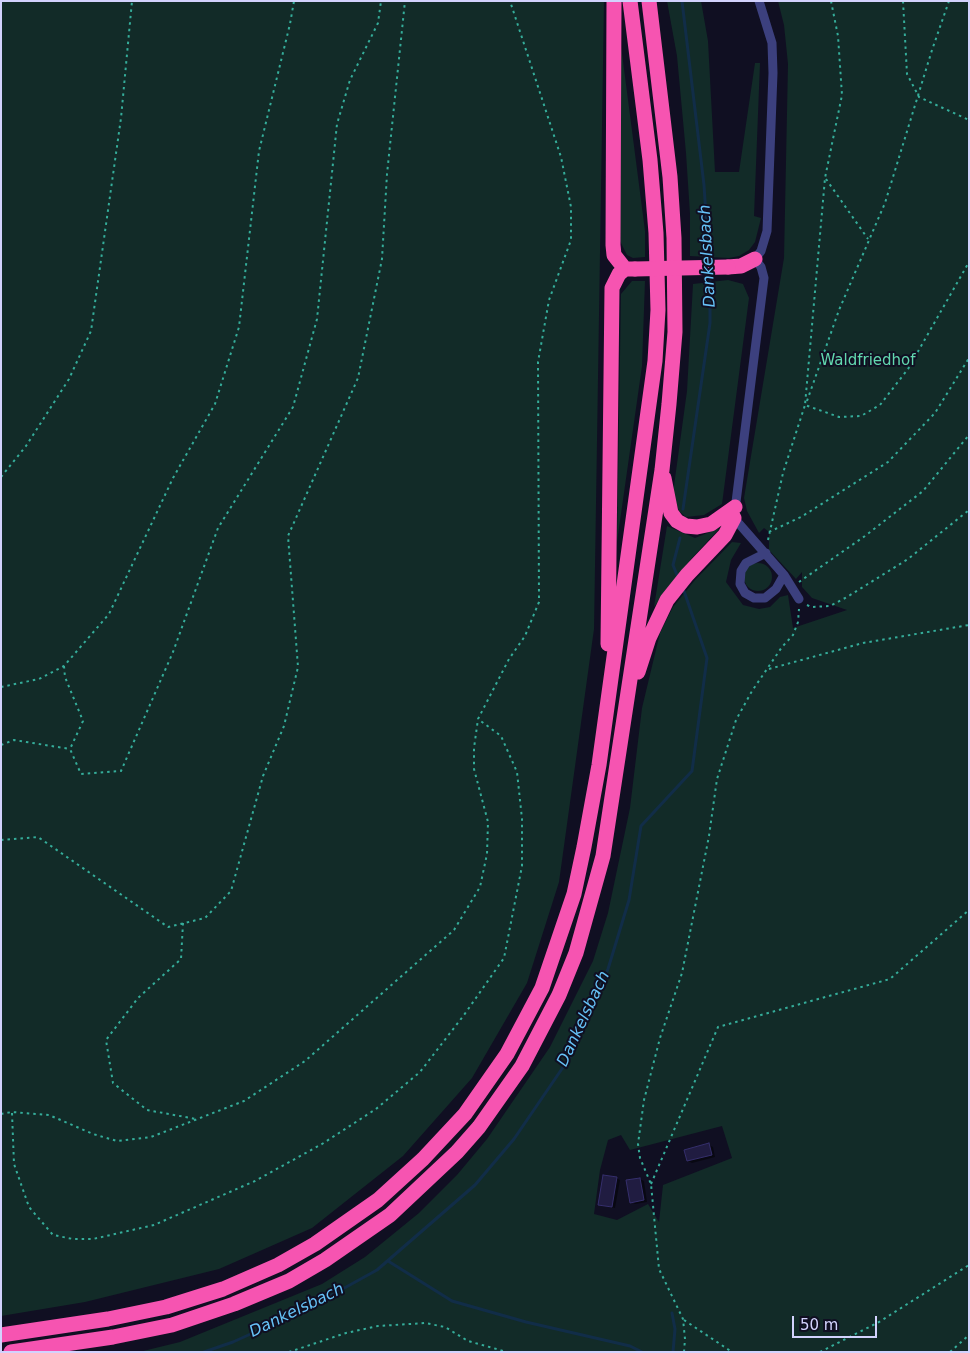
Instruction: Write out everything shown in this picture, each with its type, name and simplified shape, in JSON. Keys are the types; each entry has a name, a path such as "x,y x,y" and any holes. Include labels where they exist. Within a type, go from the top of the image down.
{"highway":[{"path":"614,1 613,245 614,255 630,269"},
{"path":"1,1334 108,1319 166,1307 223,1289 278,1264 352,1220 393,1187 436,1146 487,1086 524,1025 542,988 574,894 599,765 649,414 658,310 656,233 650,160 630,1"},
{"path":"11,1352 113,1337 172,1325 234,1304 289,1281 333,1255 390,1215 457,1152 489,1114 522,1066 559,995 576,953 603,856 662,470 675,332 676,288 670,177 649,1"},
{"path":"607,708 612,288 616,278 630,269 741,266 755,259"},
{"path":"662,470 671,513 677,521 686,526 696,527 711,524 734,513"},
{"path":"625,712 648,638 664,607 676,588 724,535 734,513"}],"street":[{"path":"759,1 772,43 773,73 767,230 763,246 755,259 761,267 764,278 734,513 793,586 799,599"},
{"path":"766,553 746,563 741,571 740,584 745,593 754,598 765,598 776,589 784,575"}],"path":[{"path":"1,476 26,446 70,379 91,331 121,118 132,1"},
{"path":"1,687 39,679 64,666 108,614 173,478 215,404 239,327 259,151 294,1"},
{"path":"64,666 65,677 83,721 70,749 81,774 121,771 173,652 218,528 294,407 318,319 337,124 350,80 378,23 381,1"},
{"path":"1,840 38,837 168,927 204,918 231,891 263,776 284,726 298,667 288,536 358,378 382,259 387,174 405,1"},
{"path":"1,1114 12,1112 49,1115 93,1134 117,1141 151,1137 244,1101 305,1061 454,930 480,887 487,854 488,822 474,769 474,748 478,719 509,659 525,636 539,602 538,362 549,300 570,240 571,207 561,157 510,1"},
{"path":"805,405 826,178 842,95 838,36 831,1"},
{"path":"903,1 907,74 919,96 969,120"},
{"path":"766,553 783,473 805,405 839,310 885,203 949,1"},
{"path":"826,178 868,239"},
{"path":"805,405 839,417 861,416 880,405 908,369 969,262"},
{"path":"769,532 801,517 888,462 935,413 969,358"},
{"path":"793,586 865,536 923,491 969,435"},
{"path":"811,607 830,606 871,583 908,559 969,510"},
{"path":"684,1352 683,1319 659,1270 651,1184 640,1158 638,1144 644,1100 660,1038 684,966 709,836 717,779 736,720 767,669 793,635 798,622 799,599"},
{"path":"767,669 863,643 969,625"},
{"path":"12,1112 14,1164 28,1207 53,1235 73,1239 93,1239 154,1225 254,1181 330,1139 376,1109 420,1072 464,1015 504,958 522,866 522,819 517,772 501,736 478,719"},
{"path":"1,745 14,740 70,749"},
{"path":"651,1184 718,1027 890,979 969,910"},
{"path":"182,923 181,959 138,998 106,1040 113,1083 147,1110 198,1120"},
{"path":"820,1352 879,1322 969,1265"},
{"path":"683,1319 732,1352"},
{"path":"289,1352 346,1333 396,1323 425,1323 445,1327 468,1341 507,1352"},
{"path":"950,1352 969,1335"}],"green space":[{"path":"1,1 604,1 594,629 559,882 527,983 472,1078 403,1156 312,1228 219,1269 85,1302 1,1316"},
{"path":"667,1 701,1 708,41 715,172 739,172 755,63 760,63 754,216 761,218 755,242 749,250 739,256 729,258 690,256 690,214 686,153 677,56"},
{"name":"Waldfriedhof","path":"778,1 969,1 969,1352 139,1352 180,1342 322,1284 365,1257 419,1213 457,1175 487,1139 550,1047 593,961 608,913 630,808 642,708 660,633 673,607 695,580 732,542 741,543 731,560 726,582 743,605 759,609 770,607 780,597 788,595 793,628 847,610 812,598 802,587 802,572 796,579 769,550 769,532 764,528 759,533 747,511 744,498 784,258 788,64 784,25","holes":["722,1126 732,1158 663,1185 659,1222 648,1204 617,1220 594,1214 600,1170 608,1140 621,1135 630,1150"]},
{"path":"620,38 645,231 645,257 633,258 627,255 619,239"},
{"path":"728,280 743,284 749,298 722,504 704,515 686,517 679,511 673,493 687,391 693,284"},
{"path":"632,281 645,281 642,366 617,542 621,294"},
{"path":"667,526 695,538 720,528 692,558 654,607"},
{"path":"758,563 768,567 772,577 768,587 758,591 748,587 744,577 748,567"}],"building":[{"path":"709,1143 712,1155 687,1161 684,1150"},
{"path":"603,1175 617,1177 612,1207 598,1205"},
{"path":"640,1178 644,1200 630,1203 626,1180"}],"waterway":[{"name":"Dankelsbach","path":"682,1 704,185 709,264"},
{"name":"Dankelsbach","path":"683,509 710,323 710,273"},
{"name":"Dankelsbach","path":"677,575 673,565 680,538"},
{"name":"Dankelsbach","path":"204,1352 233,1342 308,1308 377,1270 475,1185 514,1139 570,1057 608,969 629,900 641,826 692,771 707,658 684,591"},
{"path":"388,1261 452,1301 526,1322 630,1346 642,1352"},
{"path":"672,1313 675,1329 673,1352"}]}
